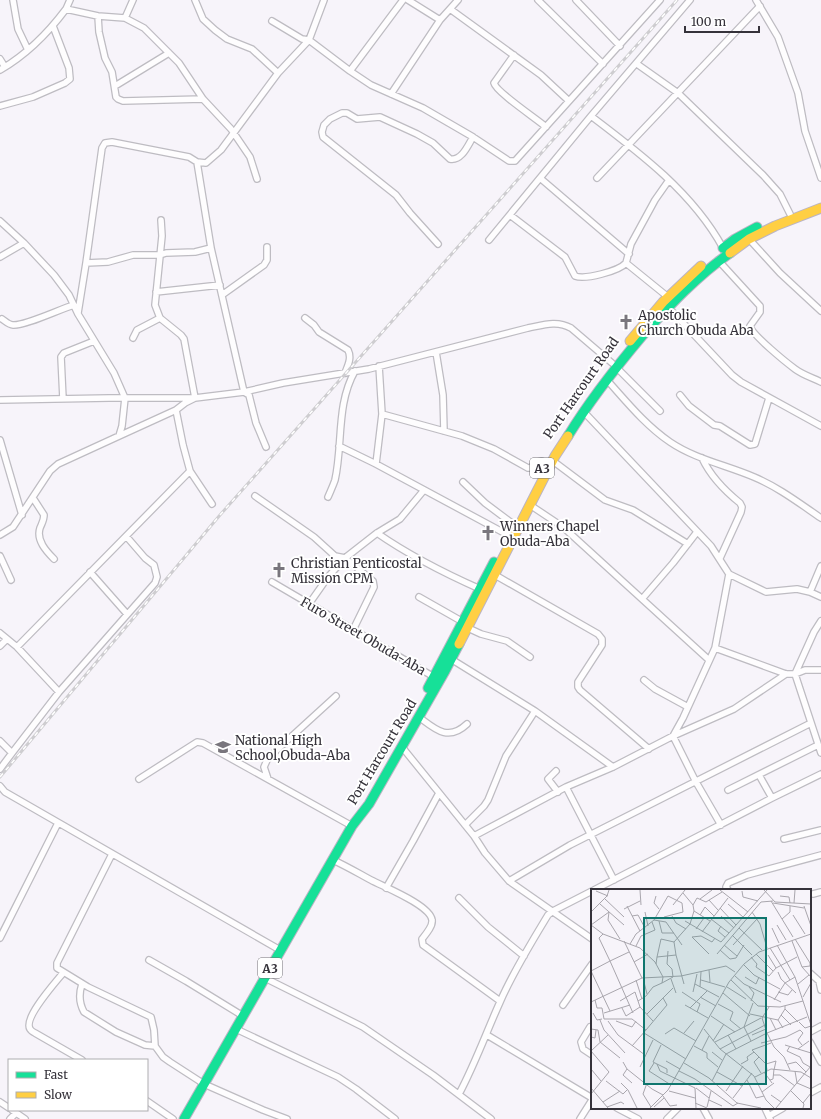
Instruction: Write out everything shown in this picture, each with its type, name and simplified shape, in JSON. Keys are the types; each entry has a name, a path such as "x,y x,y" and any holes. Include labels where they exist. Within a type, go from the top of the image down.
{"highway":[{"name":"Port Harcourt Road","path":"358,818 364,800 434,677 495,576 530,505 566,426 668,297 695,271 722,248 748,231 821,201"},
{"name":"Port Harcourt Road","path":"358,818 369,804 452,659 480,589 513,524 549,462 594,392 607,380 614,365 668,307 718,260 749,239 775,226 821,208"},
{"name":"A3","path":"184,1119 280,950 358,818"}],"street":[{"path":"13,0 18,29 28,50"},
{"path":"0,59 3,68 28,50 53,26 66,10 70,0"},
{"path":"125,18 133,0"},
{"path":"195,0 203,19 215,30 227,39 252,49 278,73"},
{"path":"78,314 102,148 105,143 112,142 140,147 206,163 221,150 278,73 309,40 324,0"},
{"path":"350,71 403,0"},
{"path":"408,0 440,20"},
{"path":"391,94 440,20 458,0"},
{"path":"538,0 603,64"},
{"path":"576,0 620,46"},
{"path":"272,21 302,40 309,40 371,85 423,108 512,162 515,161 660,0"},
{"path":"489,240 591,116 637,64 690,0"},
{"path":"756,0 778,37 798,93 805,131 821,178"},
{"path":"597,178 760,6"},
{"path":"450,9 541,75 569,101"},
{"path":"66,10 98,16 125,18 144,28 179,63 203,99 234,133 250,157 257,179"},
{"path":"98,16 99,32 104,52 112,72 116,97 118,99 203,99"},
{"path":"0,106 33,97 66,83 70,79 69,68 53,26"},
{"path":"115,86 169,53"},
{"path":"514,55 494,83 495,86 546,127"},
{"path":"637,64 678,93 763,175 780,194 790,214"},
{"path":"438,244 396,195 323,137 322,132 324,125 330,119 342,113 347,113 360,119 380,117 428,140 450,159 454,160 461,155 473,137"},
{"path":"591,116 629,145 669,180 690,201 716,236 722,248"},
{"path":"197,162 211,248 244,392 249,395 256,423 266,447"},
{"path":"540,178 629,254"},
{"path":"510,215 565,257 575,276 583,278 614,271 626,263 631,244 655,200 669,180"},
{"path":"161,220 162,236 155,306 160,318 184,339 195,398"},
{"path":"0,221 24,243 54,275 69,295 78,314 114,373 125,398 122,426 119,436"},
{"path":"749,239 780,273 821,311"},
{"path":"0,256 24,243"},
{"path":"222,295 264,265 267,260 267,247"},
{"path":"86,262 108,262 133,255 160,255 166,253 195,252 211,248"},
{"path":"718,260 760,306 760,312 750,326 750,329 796,370 821,382"},
{"path":"626,263 668,297"},
{"path":"156,292 220,285"},
{"path":"2,319 12,325 15,325 31,321 74,305"},
{"path":"668,307 732,375 749,387 821,426"},
{"path":"134,338 137,330 160,318"},
{"path":"305,318 314,325 319,332 348,350 350,357 345,373"},
{"path":"0,400 195,398 244,392 283,383 379,366 552,323 566,325 571,328 614,365 660,411"},
{"path":"62,399 61,357 64,353 94,341"},
{"path":"436,352 442,384 444,431"},
{"path":"376,464 382,414 379,366"},
{"path":"328,497 335,479 344,401 350,379 355,371"},
{"path":"607,380 640,417 669,441 702,458 754,477 777,488 821,518"},
{"path":"680,395 689,406 714,425 720,426 750,445 756,444 769,398"},
{"path":"0,535 13,527 50,471 58,464 176,410 195,398"},
{"path":"176,410 190,471 212,504"},
{"path":"583,411 711,546 729,574 766,592 792,589 810,592 821,597"},
{"path":"382,414 462,436 494,449 528,468 538,462 549,462 605,500 633,510 688,544"},
{"path":"0,440 22,515"},
{"path":"339,446 376,464 508,535"},
{"path":"702,458 706,467 714,477 740,503 742,507 720,558"},
{"path":"16,647 190,471"},
{"path":"463,482 485,503 513,524"},
{"path":"309,604 328,577 345,558 377,533 400,519 424,490"},
{"path":"254,496 314,536 336,556 345,558 374,584 373,590 353,630"},
{"path":"33,498 44,515 44,521 40,529 40,537 44,548 54,560"},
{"path":"530,505 563,527 709,660"},
{"path":"642,599 697,532"},
{"path":"377,533 442,572 480,589"},
{"path":"0,769 59,692 155,583 157,577 154,565 145,558 126,536"},
{"path":"0,556 11,580"},
{"path":"810,592 821,566"},
{"path":"90,572 127,614"},
{"path":"673,736 715,648 729,574"},
{"path":"495,576 598,634 602,639 602,645 578,682 578,687 649,749"},
{"name":"Furo Street Obuda-Aba","path":"272,582 434,677"},
{"path":"419,597 481,634 507,641 530,657"},
{"path":"821,622 814,632 796,674 821,753"},
{"path":"0,633 16,647 59,692"},
{"path":"0,646 7,639"},
{"path":"715,648 786,674 796,674 805,670 821,670"},
{"path":"452,659 535,711 613,767"},
{"path":"474,836 566,787 613,767 673,736 734,709 786,674"},
{"path":"644,680 655,689 688,707"},
{"path":"268,779 264,767 268,758 336,696"},
{"path":"465,825 484,806 506,756 535,711"},
{"path":"419,717 437,731 443,733 457,731 467,724"},
{"path":"509,880 570,845 811,723"},
{"path":"673,736 696,782 721,825"},
{"path":"0,742 12,753"},
{"path":"139,778 197,742 203,743 352,826"},
{"path":"728,790 818,745"},
{"path":"402,747 474,836 485,853 509,880 591,938"},
{"path":"556,771 548,778 558,792"},
{"path":"597,889 821,774"},
{"path":"760,775 772,798"},
{"path":"0,786 3,793 280,950"},
{"path":"566,787 614,880"},
{"path":"386,888 439,793"},
{"path":"0,938 58,823"},
{"path":"784,839 821,830"},
{"path":"112,854 57,963 57,968 82,984 151,1017 155,1046 163,1057 170,1062 204,1084 287,1119"},
{"path":"727,889 726,887 728,883 747,875 821,855"},
{"path":"333,860 416,903 431,917 432,921 431,926 422,939 423,945 500,1001"},
{"path":"459,1094 470,1074 500,1001 548,915 591,892"},
{"path":"813,894 821,892"},
{"path":"459,898 488,927 524,956"},
{"path":"0,920 6,924"},
{"path":"149,960 243,1016"},
{"path":"563,1005 591,965"},
{"path":"63,973 41,1000 31,1016 29,1024 30,1029 80,1059"},
{"path":"811,973 820,981 821,990"},
{"path":"265,978 363,1027 386,1041 491,1119"},
{"path":"82,984 80,1000 81,1007 84,1012 116,1032 145,1045 155,1046"},
{"path":"811,1031 821,1026"},
{"path":"590,1027 581,1042 583,1049 591,1054"},
{"path":"236,1029 338,1077 395,1119"},
{"path":"487,1034 591,1098"},
{"path":"811,1044 821,1061"},
{"path":"811,1092 821,1087"},
{"path":"580,1119 591,1101"},
{"path":"148,1102 173,1119"},
{"path":"619,1109 638,1119"},
{"path":"667,1119 677,1109"},
{"path":"704,1109 709,1119"},
{"path":"769,1118 782,1109"},
{"path":"10,1119 14,1111 25,1119"}],"railway":[{"path":"0,777 220,515 677,0"}],"traffic: fast":[{"path":"723,248 735,239 757,227"},
{"path":"568,436 604,384 643,335 695,281 730,253"},
{"path":"428,688 494,562"},
{"path":"184,1119 352,826 369,804 459,644"}],"traffic: slow":[{"path":"730,253 749,239 775,226 821,208"},
{"path":"630,341 663,302 701,266"},
{"path":"459,644 555,456 568,436"}],"place":[{"name":"Apostolic Church Obuda Aba","path":"626,322"},
{"name":"Winners Chapel Obuda-Aba","path":"488,533"},
{"name":"Christian Penticostal Mission CPM","path":"279,570"},
{"name":"National High School,Obuda-Aba","path":"223,747"}]}
